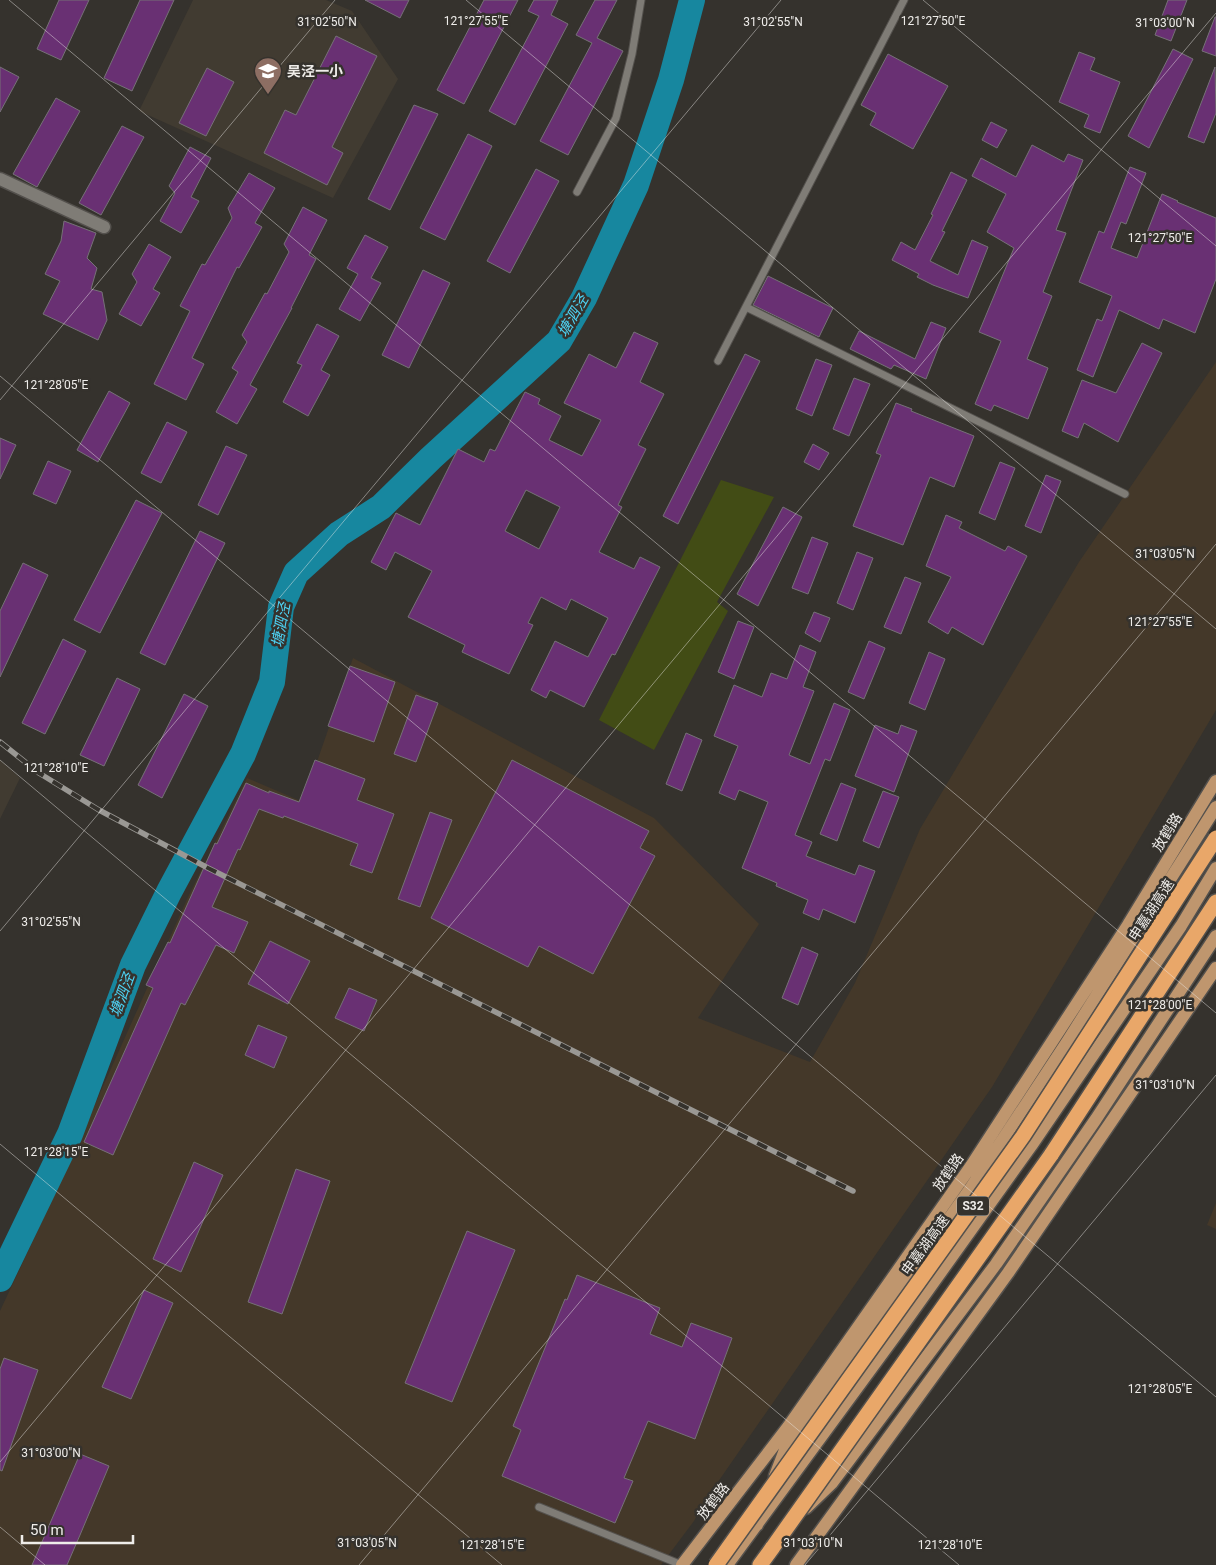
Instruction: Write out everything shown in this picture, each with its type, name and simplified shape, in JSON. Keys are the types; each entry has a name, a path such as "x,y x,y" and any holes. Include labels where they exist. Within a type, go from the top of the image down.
{"highway":[{"name":"申嘉湖高速","path":"716,1565 1023,1136 1216,838"},
{"path":"760,1565 1051,1155 1216,904"}],"main road":[{"name":"放鹤路","path":"682,1565 788,1427 971,1166 1128,925 1216,781"},
{"path":"756,1525 785,1450 970,1189 1072,1034 1216,807"},
{"path":"727,1565 898,1332 1031,1146 1181,926 1216,868"},
{"path":"754,1565 1031,1191 1131,1040 1216,904"},
{"path":"772,1541 832,1483 996,1264 1096,1119 1216,936"},
{"path":"796,1565 1008,1273 1216,968"}],"street":[{"path":"0,179 104,227"}],"lane":[{"path":"577,192 616,118 632,54 641,0"},
{"path":"718,361 904,0"},
{"path":"746,307 1125,494"},
{"path":"539,1507 682,1565"}],"shaded area":[{"name":"吴泾一小","path":"193,0 326,0 352,11 398,79 333,198 139,111"},
{"path":"1216,362 1216,710 992,1087 704,1502 694,1521 661,1565 0,1565 0,1311 188,897 247,778 303,802 353,658 654,818 759,924 698,1018 810,1062 855,983 920,829 1079,562"},
{"path":"0,760 20,778 0,819"},
{"path":"1216,1203 1216,1229 1207,1225"}],"green space":[{"path":"721,480 774,497 717,602 728,611 654,750 599,720"}],"building":[{"path":"59,0 89,0 61,60 37,49"},
{"path":"140,0 174,0 132,91 104,78"},
{"path":"365,0 409,0 400,18"},
{"path":"484,0 518,0 464,104 437,90"},
{"path":"534,0 558,0 551,15 568,24 515,125 489,111 539,16 528,11"},
{"path":"595,0 617,0 597,38 623,51 568,155 540,141 592,43 576,35"},
{"path":"1168,0 1187,0 1171,41 1155,35"},
{"path":"1216,17 1216,56 1202,51"},
{"path":"336,36 377,56 332,147 343,153 327,185 264,153 285,110 296,115"},
{"path":"1173,49 1193,59 1149,148 1128,136"},
{"path":"1079,52 1095,58 1090,70 1120,82 1100,133 1084,127 1089,115 1059,102"},
{"path":"888,54 948,86 913,149 870,125 876,113 861,105"},
{"path":"0,67 19,77 0,112"},
{"path":"1215,67 1216,113 1204,143 1188,137"},
{"path":"207,68 234,82 206,136 179,123"},
{"path":"56,98 80,111 37,187 13,174"},
{"path":"414,105 438,114 390,210 368,199"},
{"path":"991,122 1007,130 997,148 982,140"},
{"path":"122,126 144,137 101,215 79,203"},
{"path":"468,134 492,146 445,240 420,228"},
{"path":"1032,145 1064,162 1068,154 1083,160 1056,230 1066,233 1043,292 1052,296 1027,359 1048,368 1028,419 994,405 991,411 975,404 1001,341 979,332 1014,248 987,232 1006,194 972,176 981,158 1016,177"},
{"path":"190,147 211,158 191,197 199,201 181,233 160,221 175,193 169,186"},
{"path":"1130,167 1146,173 1126,224 1121,222 1111,248 1137,258 1162,194 1216,218 1216,279 1195,333 1163,319 1159,329 1119,310 1093,377 1077,370 1097,319 1102,321 1112,296 1079,282 1099,231 1104,233"},
{"path":"536,169 559,181 510,273 487,261"},
{"path":"951,172 967,180 942,231 945,232 930,261 958,275 972,240 988,247 968,298 917,277 919,274 892,260 901,242 915,250 933,215 931,214"},
{"path":"249,173 275,188 255,223 262,227 239,268 237,267 192,358 204,364 186,400 154,384 190,311 180,306 202,264 205,265 232,218 228,208"},
{"path":"303,207 327,220 309,255 316,259 250,385 257,389 237,424 216,412 238,372 232,368 247,342 242,335 265,293 267,294 289,252 284,244"},
{"path":"64,221 96,233 87,258 97,268 91,289 102,292 107,320 98,340 43,314 60,281 45,274 61,241"},
{"path":"365,235 388,247 371,278 381,283 360,321 339,309 358,274 347,268"},
{"path":"149,244 171,257 153,289 160,293 141,326 119,314 137,282 132,274"},
{"path":"423,270 450,283 409,368 382,355"},
{"path":"768,276 833,308 819,337 753,305"},
{"path":"931,322 946,328 926,379 894,365 891,369 850,349 859,331 915,359"},
{"path":"317,324 339,336 321,370 330,375 308,416 283,402 302,365 297,363"},
{"path":"634,332 658,343 640,382 664,394 638,445 646,449 618,505 622,507 599,552 634,569 640,557 660,567 615,655 612,654 584,707 550,690 546,698 531,690 555,641 588,657 608,618 571,599 566,610 541,597 528,623 533,625 509,674 462,652 465,645 408,617 432,571 395,552 386,570 371,562 396,513 420,525 458,449 484,462 490,449 495,451 525,392 540,399 538,404 561,416 549,440 582,456 601,420 564,403 589,354 616,368","holes":["526,490 560,507 539,549 505,531"]},
{"path":"1142,343 1162,353 1118,442 1084,423 1078,438 1062,431 1082,380 1116,393"},
{"path":"745,354 760,361 678,524 663,516"},
{"path":"816,359 832,365 812,416 796,409"},
{"path":"854,378 870,384 849,436 833,429"},
{"path":"109,391 130,403 98,462 77,450"},
{"path":"896,403 912,409 911,411 974,436 954,487 930,477 903,545 853,526 881,455 876,453"},
{"path":"167,422 187,432 161,483 141,473"},
{"path":"0,438 16,445 0,479"},
{"path":"813,444 829,453 819,470 804,462"},
{"path":"226,446 247,455 218,515 198,505"},
{"path":"48,461 71,471 56,504 33,494"},
{"path":"1000,462 1015,468 995,520 979,513"},
{"path":"1046,475 1061,481 1041,533 1025,526"},
{"path":"136,500 162,513 100,633 74,620"},
{"path":"783,507 802,517 758,606 737,594"},
{"path":"946,515 962,522 959,528 1005,551 1008,546 1027,556 983,645 952,627 948,634 928,622 951,577 926,566"},
{"path":"200,531 225,543 165,665 140,653"},
{"path":"812,537 828,543 808,594 792,588"},
{"path":"857,552 873,558 853,610 837,603"},
{"path":"23,563 48,575 0,677 0,611"},
{"path":"905,577 921,583 901,634 884,627"},
{"path":"814,612 830,618 820,642 805,633"},
{"path":"738,621 754,627 734,679 718,672"},
{"path":"63,639 86,651 45,734 22,723"},
{"path":"869,641 885,648 864,699 848,692"},
{"path":"800,645 816,652 803,687 814,691 789,755 810,764 834,703 850,710 830,761 825,759 795,835 812,842 806,856 855,875 859,865 875,871 855,923 823,909 819,920 803,913 808,900 776,886 777,883 742,868 768,802 739,790 735,800 719,793 738,746 714,736 734,685 762,697 771,673 787,679"},
{"path":"929,652 945,659 925,710 909,703"},
{"path":"350,666 395,682 374,742 328,726"},
{"path":"117,678 140,689 104,766 80,755"},
{"path":"184,694 208,706 162,798 138,785"},
{"path":"416,695 438,703 416,762 394,754"},
{"path":"875,725 898,734 901,725 917,731 894,792 855,776"},
{"path":"686,733 702,740 682,791 666,784"},
{"path":"315,760 365,779 357,800 394,814 372,873 350,865 358,844 284,816 283,818 259,809 240,850 238,849 212,907 248,922 234,953 216,945 185,1005 181,1003 113,1155 84,1142 153,988 146,985 168,942 170,943 215,843 217,844 246,783 269,793 269,791 299,802"},
{"path":"512,760 649,831 640,848 655,856 593,974 539,946 528,967 431,918"},
{"path":"841,783 856,789 837,841 820,834"},
{"path":"883,791 899,797 879,848 863,841"},
{"path":"430,812 452,820 420,907 398,899"},
{"path":"270,941 310,961 288,1004 248,984"},
{"path":"802,947 818,954 798,1005 782,998"},
{"path":"349,988 377,1000 364,1031 335,1018"},
{"path":"258,1025 287,1037 274,1068 245,1055"},
{"path":"194,1162 223,1175 181,1272 153,1259"},
{"path":"296,1169 330,1181 282,1314 248,1302"},
{"path":"467,1231 515,1250 452,1402 405,1383"},
{"path":"577,1275 660,1308 650,1334 682,1347 691,1323 732,1338 695,1439 648,1421 624,1478 633,1481 615,1523 502,1476 521,1430 513,1426 565,1299 567,1300"},
{"path":"144,1290 173,1303 131,1399 102,1387"},
{"path":"4,1358 38,1370 2,1471 0,1470 0,1369"},
{"path":"80,1454 109,1466 80,1535 67,1565 32,1565"}],"waterway":[{"name":"塘泗泾","path":"0,1279 70,1134 133,965 169,892 243,754 272,682 281,607 296,573 339,534 381,507 431,458 559,341 584,298 636,185 671,80 692,0"}],"railway":[{"path":"0,742 39,773 99,810 208,868 853,1191"}],"place":[{"name":"吴泾一小","path":"268,95"}]}
